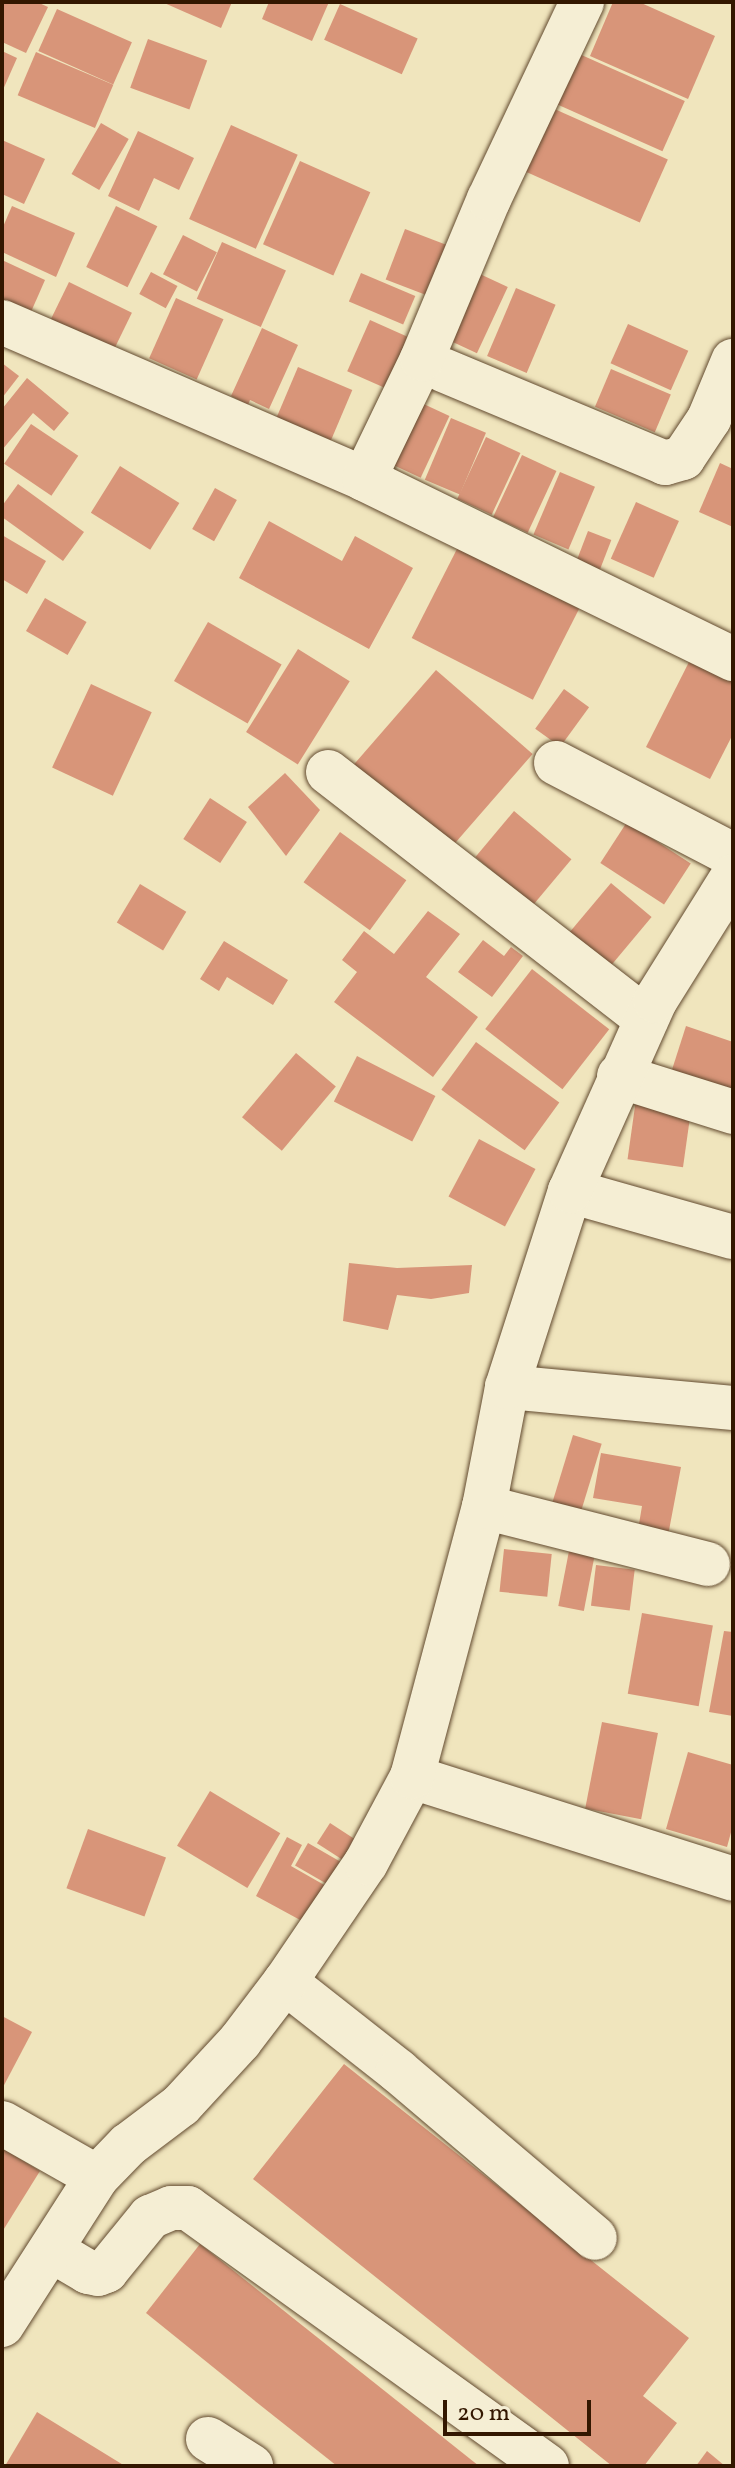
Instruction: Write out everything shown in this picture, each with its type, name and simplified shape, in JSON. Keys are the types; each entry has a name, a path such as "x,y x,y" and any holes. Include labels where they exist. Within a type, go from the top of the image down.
{"street":[{"path":"364,479 422,359 489,199 582,2"},
{"path":"2,322 364,479 733,659"},
{"path":"443,370 665,463 683,458 709,419 733,361"},
{"path":"556,763 733,855"},
{"path":"328,772 646,1019"},
{"path":"2,2325 97,2177 128,2145 181,2105 240,2041 285,1982 366,1863 412,1777 484,1507 507,1387 570,1191 646,1019 730,892"},
{"path":"619,1076 733,1112"},
{"path":"570,1191 733,1237"},
{"path":"507,1387 733,1408"},
{"path":"484,1507 708,1564"},
{"path":"412,1777 733,1879"},
{"path":"285,1982 398,2071 595,2238"},
{"path":"2,2123 97,2177"},
{"path":"51,2250 88,2272 98,2274 106,2271 150,2217 171,2208 188,2208 547,2466"},
{"path":"208,2439 251,2466"}],"building":[{"path":"2,2 37,2 48,7 26,53 2,42"},
{"path":"162,2 232,2 221,28"},
{"path":"269,2 329,2 312,41 262,19"},
{"path":"613,2 639,2 715,36 688,99 590,56"},
{"path":"340,4 418,39 402,74 324,40"},
{"path":"57,9 132,42 113,84 38,51"},
{"path":"148,39 207,61 189,109 130,88"},
{"path":"2,51 17,58 2,92"},
{"path":"36,52 113,85 95,128 18,95"},
{"path":"577,53 685,101 662,151 555,103"},
{"path":"550,107 668,159 640,223 522,170"},
{"path":"101,123 129,139 99,190 72,174"},
{"path":"231,125 298,155 256,249 189,219"},
{"path":"138,131 194,158 179,190 154,178 139,211 108,196"},
{"path":"2,140 45,159 24,204 2,194"},
{"path":"300,161 370,192 333,275 263,244"},
{"path":"12,206 75,233 56,277 2,252 2,229"},
{"path":"116,206 157,226 128,287 86,267"},
{"path":"405,229 459,250 440,300 386,279"},
{"path":"183,235 217,252 197,291 163,274"},
{"path":"222,242 286,270 261,327 197,299"},
{"path":"2,260 45,280 27,321 2,310"},
{"path":"467,268 508,287 477,353 436,334"},
{"path":"151,272 177,286 166,308 139,294"},
{"path":"361,273 415,296 403,325 349,302"},
{"path":"69,282 132,313 109,359 46,329"},
{"path":"516,288 556,305 527,373 487,356"},
{"path":"176,298 224,319 197,379 149,358"},
{"path":"370,320 422,343 399,394 347,371"},
{"path":"628,324 688,351 671,390 611,363"},
{"path":"262,328 298,345 269,409 250,400 248,405 231,396"},
{"path":"2,363 19,376 2,398"},
{"path":"298,367 352,390 330,443 276,419"},
{"path":"611,369 671,394 655,432 595,407"},
{"path":"27,378 69,413 54,431 33,413 2,450 2,409"},
{"path":"415,400 449,416 421,478 386,462"},
{"path":"451,418 486,433 460,495 425,480"},
{"path":"31,424 78,456 51,496 4,464"},
{"path":"486,437 520,453 492,515 457,499"},
{"path":"522,455 556,471 528,533 493,517"},
{"path":"720,463 733,469 733,527 699,512"},
{"path":"120,466 179,503 150,550 91,513"},
{"path":"560,472 595,487 568,549 533,535"},
{"path":"18,484 84,532 63,561 2,517 2,506"},
{"path":"215,488 237,500 214,541 192,529"},
{"path":"636,502 679,521 654,578 611,559"},
{"path":"269,521 342,561 355,536 413,568 369,649 239,578"},
{"path":"588,531 611,540 597,576 574,567"},
{"path":"2,535 46,561 27,594 2,579"},
{"path":"458,547 579,609 533,700 412,638"},
{"path":"45,598 87,622 68,655 26,631"},
{"path":"208,622 282,664 248,723 174,681"},
{"path":"298,649 350,681 298,764 246,732"},
{"path":"690,660 733,681 733,734 710,779 646,747"},
{"path":"436,670 533,754 443,857 346,773"},
{"path":"91,684 152,712 113,796 52,767"},
{"path":"564,689 589,707 560,747 535,729"},
{"path":"285,773 320,810 286,856 248,807"},
{"path":"210,798 247,822 220,863 183,839"},
{"path":"514,811 571,859 533,905 475,857"},
{"path":"627,822 691,863 664,904 600,863"},
{"path":"340,832 406,880 370,930 304,882"},
{"path":"611,883 652,917 608,969 567,935"},
{"path":"140,884 186,912 163,950 117,923"},
{"path":"428,911 460,934 426,977 478,1017 433,1077 334,1002 357,972 342,960 364,931 394,954"},
{"path":"483,940 504,956 511,947 523,956 492,997 458,972"},
{"path":"224,941 288,980 273,1005 227,977 219,991 200,979"},
{"path":"532,969 609,1029 562,1089 485,1029"},
{"path":"686,1026 733,1042 733,1101 669,1079"},
{"path":"476,1042 559,1103 525,1150 441,1090"},
{"path":"296,1053 336,1086 282,1151 242,1117"},
{"path":"357,1056 435,1096 412,1141 334,1101"},
{"path":"637,1092 692,1100 683,1167 628,1159"},
{"path":"479,1139 536,1169 505,1226 448,1196"},
{"path":"349,1263 397,1268 472,1265 469,1293 431,1299 397,1295 388,1330 343,1321"},
{"path":"573,1435 602,1444 579,1519 550,1511"},
{"path":"601,1453 681,1467 667,1541 637,1536 642,1506 593,1498"},
{"path":"504,1549 552,1554 547,1597 500,1592"},
{"path":"569,1551 595,1556 584,1611 558,1606"},
{"path":"596,1565 635,1570 630,1610 591,1606"},
{"path":"642,1613 713,1626 699,1706 628,1694"},
{"path":"724,1631 733,1632 733,1716 709,1712"},
{"path":"602,1722 658,1733 641,1819 585,1808"},
{"path":"688,1752 733,1765 733,1825 727,1847 666,1829"},
{"path":"210,1791 280,1833 247,1888 177,1846"},
{"path":"330,1823 366,1846 353,1867 317,1843"},
{"path":"88,1829 166,1857 144,1917 66,1888"},
{"path":"287,1837 302,1845 291,1866 333,1890 313,1927 256,1896"},
{"path":"308,1843 350,1867 337,1890 295,1866"},
{"path":"2,2016 32,2032 2,2089"},
{"path":"344,2064 689,2338 643,2396 677,2423 644,2466 612,2466 253,2179"},
{"path":"2,2148 40,2171 2,2232"},
{"path":"200,2244 479,2466 337,2466 260,2405 146,2313"},
{"path":"37,2412 125,2466 5,2466"},
{"path":"707,2451 725,2466 696,2466"}]}
